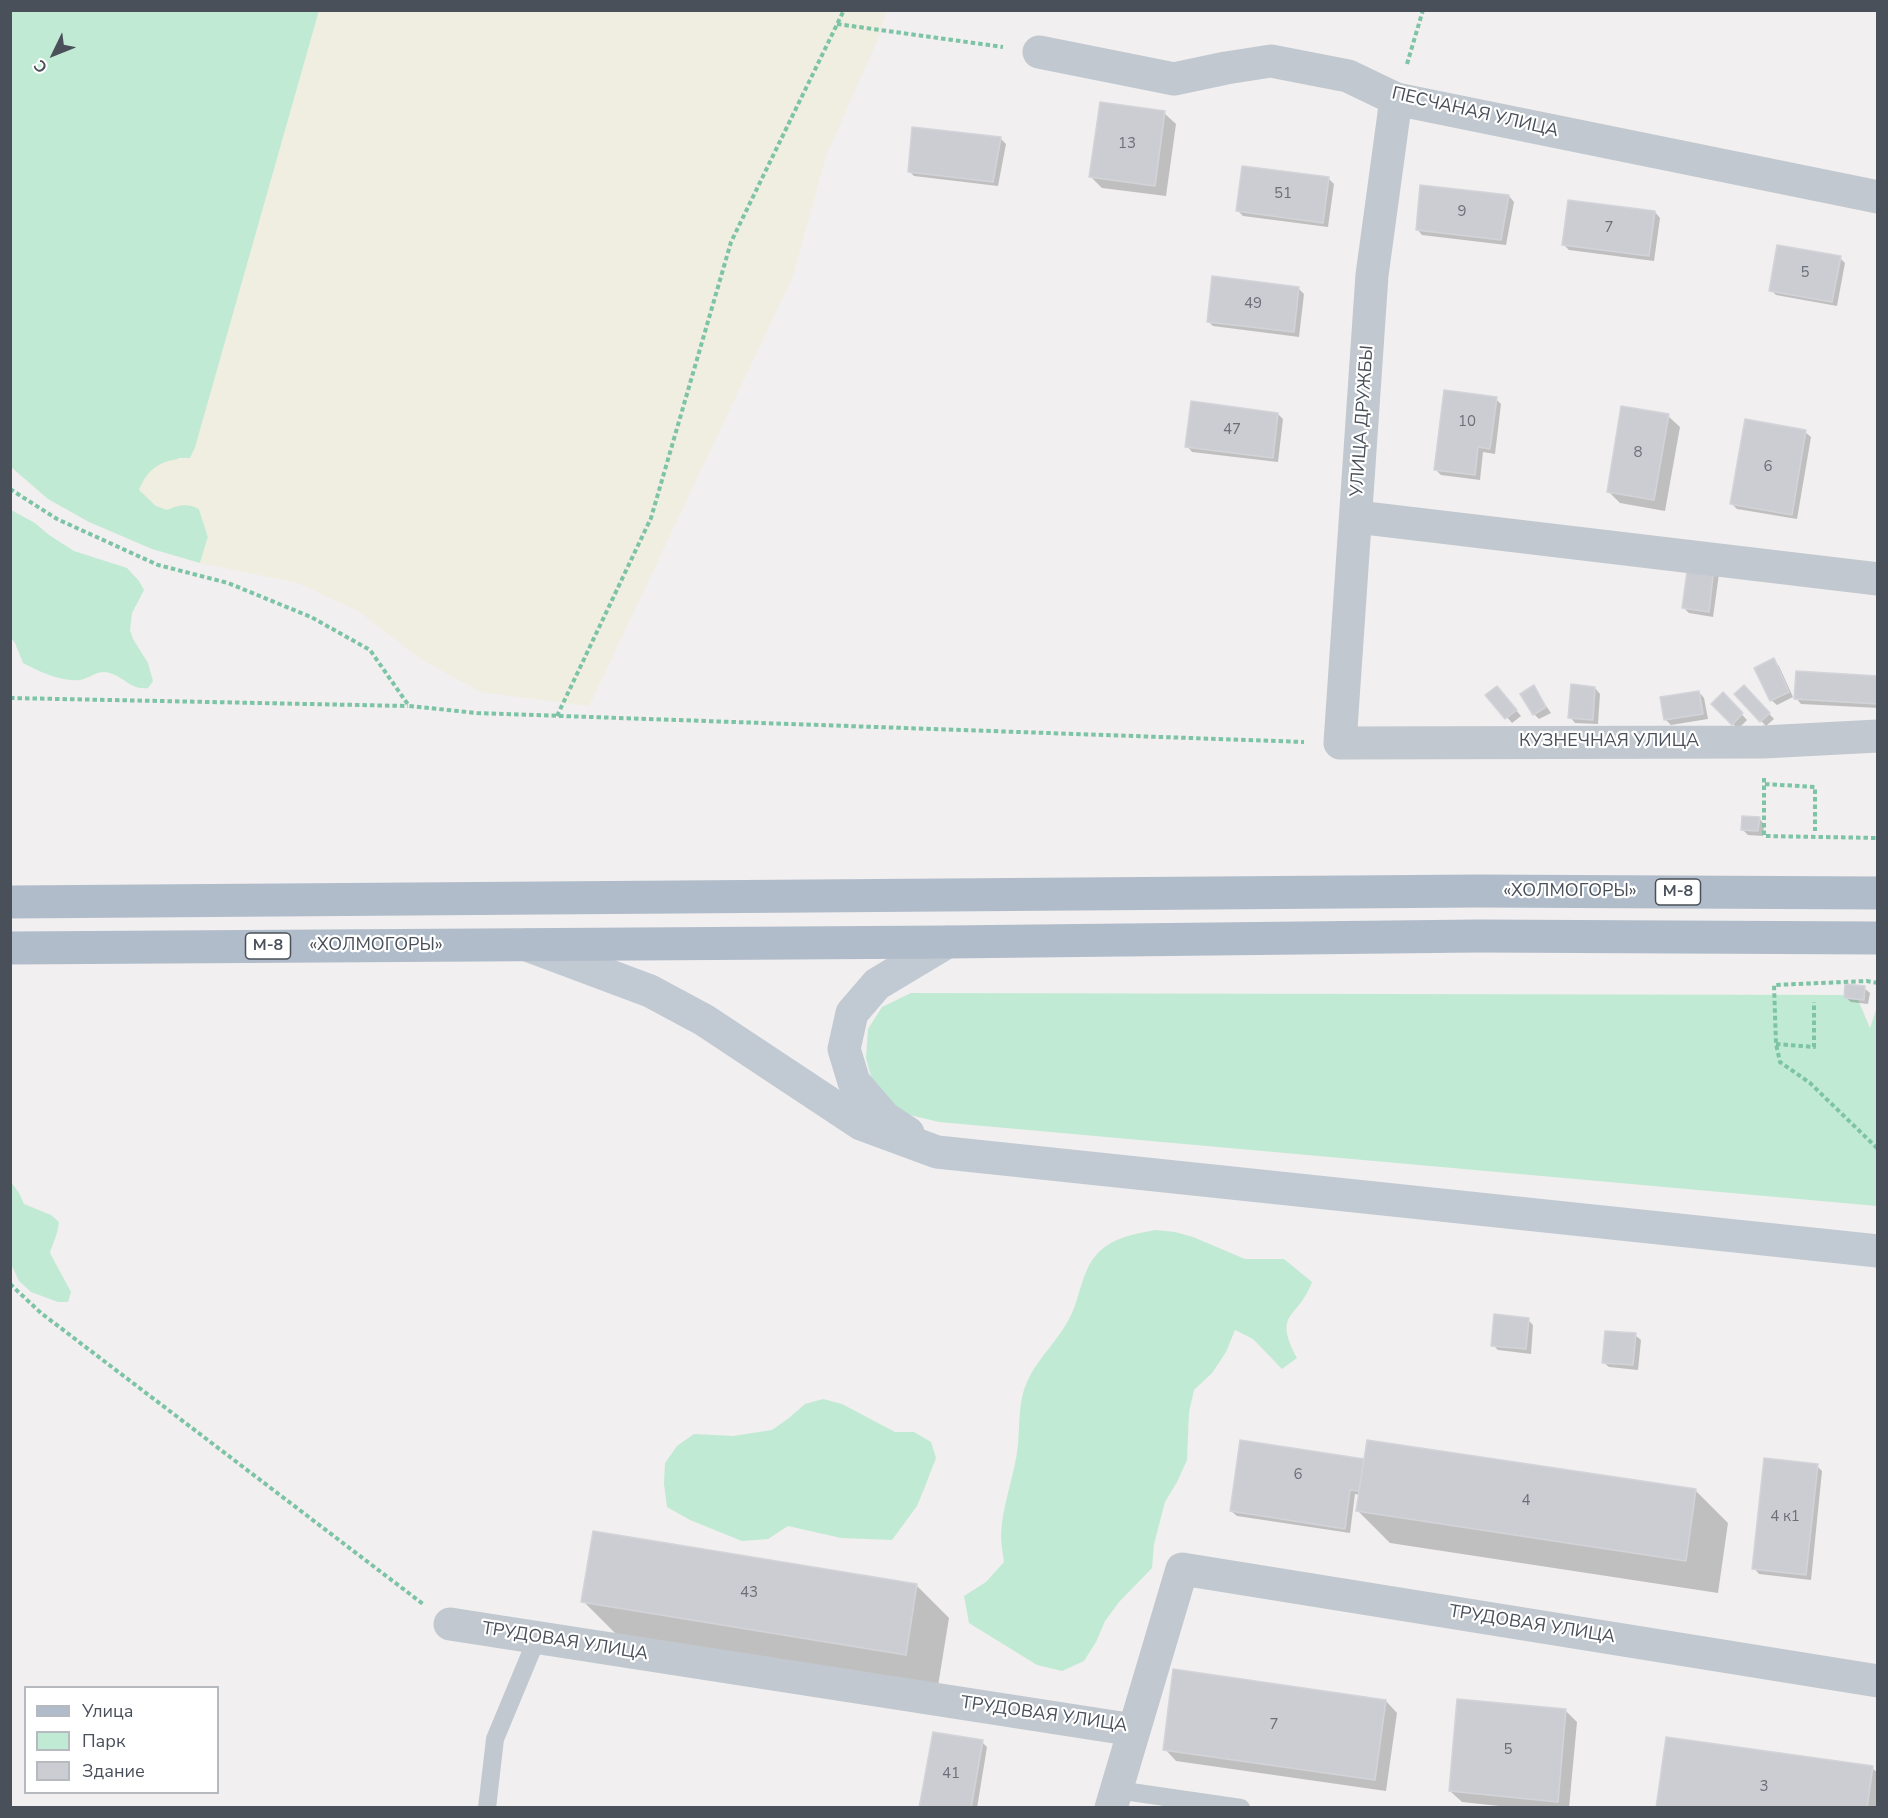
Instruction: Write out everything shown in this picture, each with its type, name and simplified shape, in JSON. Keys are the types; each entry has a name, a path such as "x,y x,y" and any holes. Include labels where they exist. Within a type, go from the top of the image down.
{"main road":[{"name":"«ХОЛМОГОРЫ»","path":"10,902 1478,891 1878,893"},
{"name":"«ХОЛМОГОРЫ»","path":"10,948 1478,936 1878,938"}],"street":[{"name":"ПЕСЧАНАЯ УЛИЦА","path":"1039,52 1174,79 1271,61 1347,76 1396,99 1878,197"},
{"name":"УЛИЦА ДРУЖБЫ","path":"1340,743 1372,275 1396,99"},
{"path":"1357,518 1878,579"},
{"name":"КУЗНЕЧНАЯ УЛИЦА","path":"1340,743 1751,742 1878,736"},
{"path":"937,1152 885,1118 854,1082 844,1049 852,1013 877,984 947,942"},
{"path":"525,945 650,991 704,1020 861,1124 937,1152 1878,1251"},
{"name":"ТРУДОВАЯ УЛИЦА","path":"450,1624 1134,1730 1182,1569 1878,1681"},
{"path":"1114,1799 1134,1730"}],"lane":[{"path":"487,1808 495,1739 537,1638"},
{"path":"1114,1799 1240,1808"}],"path":[{"path":"557,716 651,518 731,242 844,10"},
{"path":"1396,99 1424,10"},
{"path":"837,24 1039,52"},
{"path":"10,489 57,519 158,565 228,583 311,617 370,650 409,706"},
{"path":"10,698 409,706 477,713 1340,743"},
{"path":"1815,831 1815,787 1765,784 1764,836 1878,838"},
{"path":"1878,983 1867,981 1774,985 1776,1044 1780,1062 1810,1083 1878,1149"},
{"path":"1776,1044 1814,1047 1814,1002"},
{"path":"10,1284 51,1320 450,1624"}],"green space":[{"path":"11,11 319,11 195,448 190,458 179,458 139,489 156,506 190,504 199,509 208,537 200,563 152,549 89,522 48,499 11,467"},
{"path":"11,510 35,523 74,551 127,568 139,581 144,590 132,613 130,630 148,663 153,681 148,688 137,687 106,672 80,680 58,678 23,663 11,638"},
{"path":"911,993 1856,995 1870,1028 1877,1007 1877,1206 939,1122 897,1112 874,1088 866,1058 868,1029 882,1007"},
{"path":"11,1182 24,1204 51,1215 59,1222 50,1253 71,1292 68,1302 58,1302 31,1292 19,1281 11,1264"},
{"path":"1155,1230 1193,1237 1245,1259 1284,1259 1312,1282 1287,1323 1290,1343 1297,1358 1282,1369 1253,1339 1235,1330 1226,1352 1212,1373 1194,1390 1189,1412 1187,1460 1165,1502 1154,1544 1152,1568 1119,1602 1105,1621 1084,1661 1062,1671 1037,1665 969,1623 964,1596 986,1582 1004,1562 1002,1524 1018,1445 1021,1405 1027,1382 1067,1322 1094,1257 1106,1246 1119,1239"},
{"path":"823,1399 842,1404 895,1432 914,1432 931,1442 936,1458 924,1489 917,1506 892,1540 841,1538 788,1526 768,1539 742,1541 690,1520 667,1507 664,1484 665,1463 677,1446 694,1434 733,1436 772,1430 805,1404"}],"sand":[{"path":"319,11 887,11 876,43 826,156 793,276 589,706 481,692 422,660 358,611 298,583 200,563 208,537 199,509 183,505 167,510 156,506 139,490 153,469 166,462 190,458 195,448"}],"building":[{"path":"1100,102 1165,111 1155,186 1089,177"},
{"path":"912,127 1001,137 993,182 908,172"},
{"path":"1242,166 1329,177 1323,223 1236,211"},
{"path":"1420,185 1509,195 1501,240 1416,230"},
{"path":"1568,200 1655,211 1649,256 1562,245"},
{"path":"1777,245 1841,256 1832,302 1769,291"},
{"path":"1212,276 1299,287 1294,332 1207,322"},
{"path":"1444,390 1497,397 1490,449 1478,447 1475,475 1434,470"},
{"path":"1191,401 1278,413 1273,458 1185,447"},
{"path":"1621,406 1669,414 1654,500 1607,492"},
{"path":"1745,419 1806,430 1792,515 1730,504"},
{"path":"1688,564 1714,567 1709,612 1682,608"},
{"path":"1774,658 1789,692 1770,701 1754,668"},
{"path":"1796,671 1878,676 1878,704 1794,699"},
{"path":"1571,684 1595,687 1593,720 1568,718"},
{"path":"1534,685 1546,707 1533,715 1520,694"},
{"path":"1744,685 1770,713 1760,722 1734,694"},
{"path":"1497,686 1517,710 1505,719 1485,695"},
{"path":"1699,691 1703,714 1664,720 1660,697"},
{"path":"1723,692 1743,713 1732,725 1711,704"},
{"path":"1742,816 1760,817 1758,831 1741,830"},
{"path":"1845,984 1865,986 1864,1000 1844,998"},
{"path":"1494,1314 1529,1318 1526,1349 1491,1346"},
{"path":"1605,1331 1636,1333 1633,1365 1602,1363"},
{"path":"1240,1440 1364,1459 1359,1491 1350,1490 1345,1529 1230,1511"},
{"path":"1367,1440 1696,1489 1686,1561 1356,1511"},
{"path":"1764,1458 1818,1464 1806,1575 1752,1569"},
{"path":"593,1531 917,1584 906,1655 581,1602"},
{"path":"1173,1669 1386,1700 1375,1780 1163,1750"},
{"path":"1457,1699 1566,1709 1558,1802 1449,1791"},
{"path":"933,1732 983,1740 971,1808 919,1808"},
{"path":"1666,1737 1873,1766 1867,1808 1656,1808"}]}
